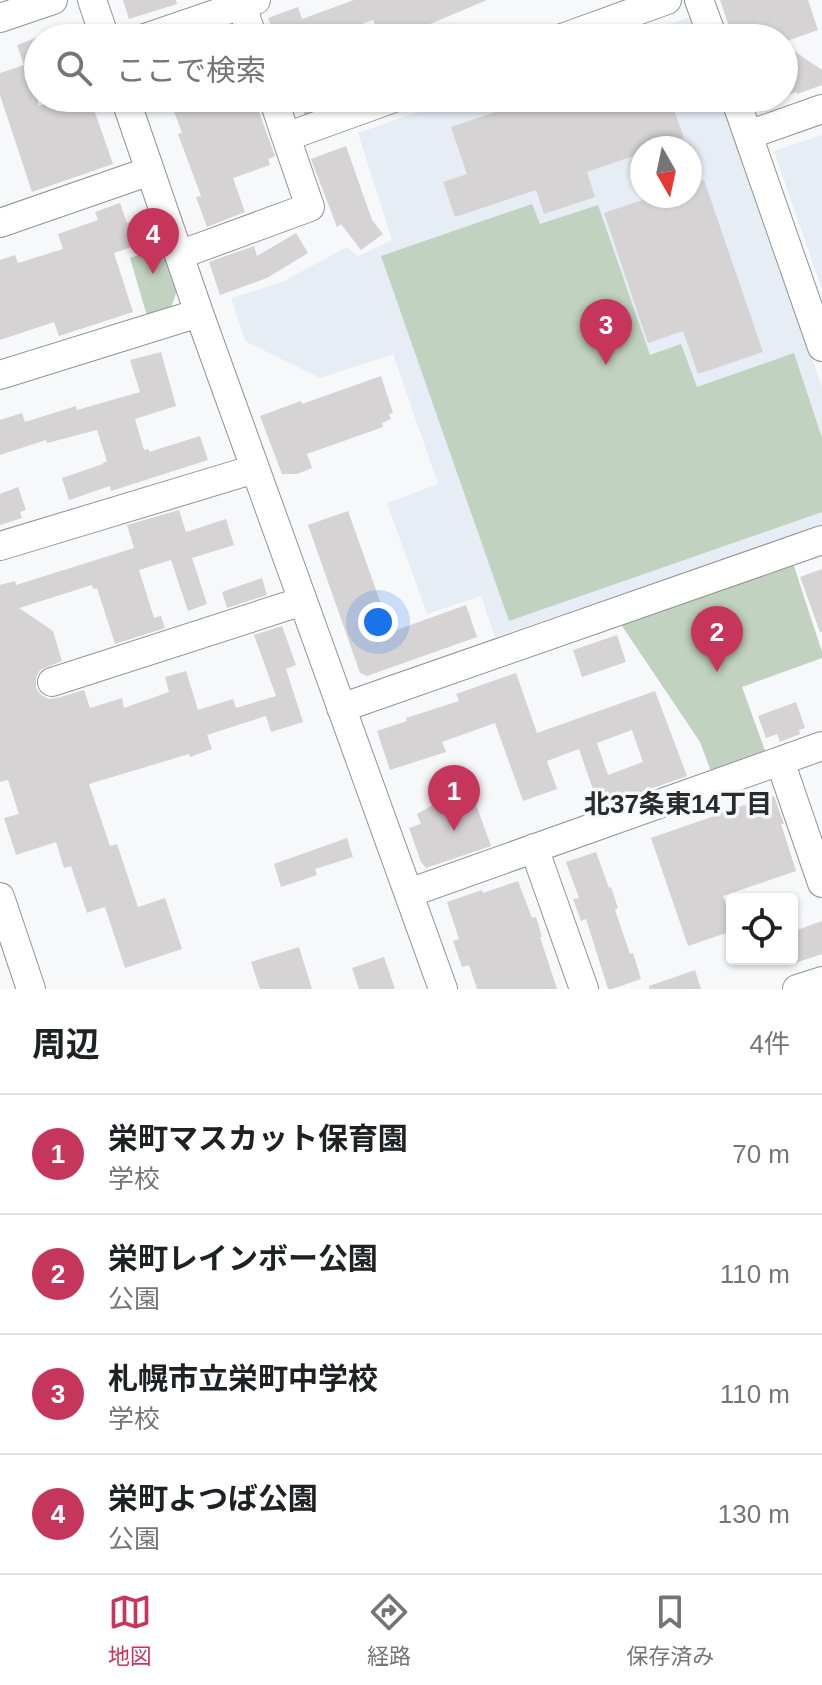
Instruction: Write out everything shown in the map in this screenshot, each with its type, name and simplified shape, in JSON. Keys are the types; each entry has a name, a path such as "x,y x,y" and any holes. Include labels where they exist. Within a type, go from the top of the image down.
{"street":[{"path":"0,18 53,0"},
{"path":"92,0 100,24"},
{"path":"601,24 667,0"},
{"path":"699,0 708,24"},
{"path":"184,24 246,2 250,24"},
{"path":"748,135 822,109"},
{"path":"130,112 199,313 443,989"},
{"path":"179,255 310,207 278,112"},
{"path":"286,137 355,112"},
{"path":"740,112 822,347"},
{"path":"0,223 150,171"},
{"path":"0,375 199,313"},
{"path":"0,546 255,469"},
{"path":"341,708 822,540"},
{"path":"52,682 303,601"},
{"path":"409,893 822,746"},
{"path":"780,761 822,883"},
{"path":"534,848 584,989"},
{"path":"0,897 31,989"},
{"path":"797,989 822,981"}],"shaded area":[{"path":"693,16 696,24 670,24"},
{"path":"418,112 727,112 822,387 822,527 495,637 481,596 427,614 387,503 438,484 393,354 320,378 245,341 231,298 282,282 347,247 358,256 392,240 358,133"},
{"path":"822,135 822,289 774,151"}],"green space":[{"path":"304,112 323,112 306,119"},
{"path":"532,204 540,224 598,205 650,355 681,344 697,387 794,353 822,438 822,512 509,621 381,256"},
{"path":"164,246 177,290 171,308 147,316 130,258"},
{"path":"793,563 822,658 742,687 767,756 712,774 700,742 620,623"}],"building":[{"path":"123,0 176,0 177,4 129,19"},
{"path":"354,0 487,0 430,24 375,24 373,20 362,24 270,24 268,18 298,7 302,19"},
{"path":"720,0 808,0 818,30 798,37 798,24 728,24"},
{"path":"24,42 24,65 17,45"},
{"path":"798,54 822,70 822,85 798,94"},
{"path":"24,65 24,112 95,112 113,164 32,192 0,95 0,73"},
{"path":"174,112 259,112 275,156 268,159 270,165 233,178 245,212 207,227 196,197 201,196 178,134 182,133"},
{"path":"495,112 675,112 683,136 630,136 630,157 587,172 595,197 544,214 536,190 455,217 443,182 467,174 451,127"},
{"path":"346,146 372,220 383,234 361,250 341,224 337,227 311,159"},
{"path":"702,181 763,352 698,374 683,331 648,343 604,213 630,204 630,208 702,208"},
{"path":"120,203 127,223 135,220 143,243 114,253 133,312 59,336 54,322 0,340 0,260 15,255 18,263 63,249 58,234 98,220 95,212"},
{"path":"296,233 308,253 267,278 220,295 209,262 254,246 257,256"},
{"path":"161,352 176,406 135,419 144,450 149,449 149,452 200,436 208,460 111,491 110,486 69,500 62,478 107,461 97,430 47,443 46,440 0,455 0,420 22,413 25,422 76,406 77,410 140,392 130,360"},
{"path":"381,376 393,413 389,414 391,419 382,423 383,427 307,454 312,468 297,474 282,474 260,416"},
{"path":"18,487 26,510 20,512 22,518 0,525 0,494"},
{"path":"179,510 186,532 226,519 234,545 192,558 207,604 188,611 171,560 139,570 154,618 161,616 165,628 115,644 97,588 93,589 92,585 19,608 53,631 62,661 40,670 36,688 49,699 84,690 90,708 122,698 124,708 169,692 165,677 186,671 198,710 233,699 236,708 276,696 254,635 282,626 296,665 286,669 303,722 271,732 266,716 207,735 212,749 89,784 110,846 117,844 138,907 165,898 182,949 125,968 105,907 87,913 71,866 64,868 56,842 16,855 4,818 19,814 8,780 0,782 0,585 15,581 16,585 134,548 127,525"},
{"path":"348,511 391,632 466,605 477,637 367,676 360,673 308,525"},
{"path":"822,569 822,632 820,632 800,577"},
{"path":"262,578 267,595 227,608 222,592"},
{"path":"617,635 626,662 582,677 573,650"},
{"path":"516,673 537,733 655,691 687,776 599,807 579,749 547,761 557,789 523,801 495,723 442,742 446,752 390,770 377,731 459,701 456,694","holes":["632,730 643,762 608,775 597,743"]},
{"path":"796,702 805,728 799,730 800,734 780,742 777,734 766,738 758,716"},
{"path":"774,796 796,871 726,893 723,896 726,933 688,946 651,838"},
{"path":"459,799 462,809 476,804 491,846 426,868 409,828 421,824 417,814 436,803"},
{"path":"347,838 353,857 315,869 317,875 281,887 274,864"},
{"path":"596,852 611,887 618,908 615,910 641,979 612,989 608,989 586,919 581,921 573,899 579,898 566,862"},
{"path":"518,881 532,918 536,917 557,989 477,989 469,965 462,967 453,941 459,939 447,902"},
{"path":"822,921 822,954 798,962 798,930"},
{"path":"299,947 312,989 260,989 251,962"},
{"path":"384,957 395,989 359,989 352,968"},
{"path":"695,970 701,989 649,989 649,986"}],"place":[{"name":"栄町よつば公園","path":"153,274"},
{"name":"札幌市立栄町中学校","path":"606,365"},
{"name":"栄町レインボー公園","path":"717,672"},
{"name":"栄町マスカット保育園","path":"454,831"}],"district":[{"name":"北37条東14丁目","path":"678,804"}]}
